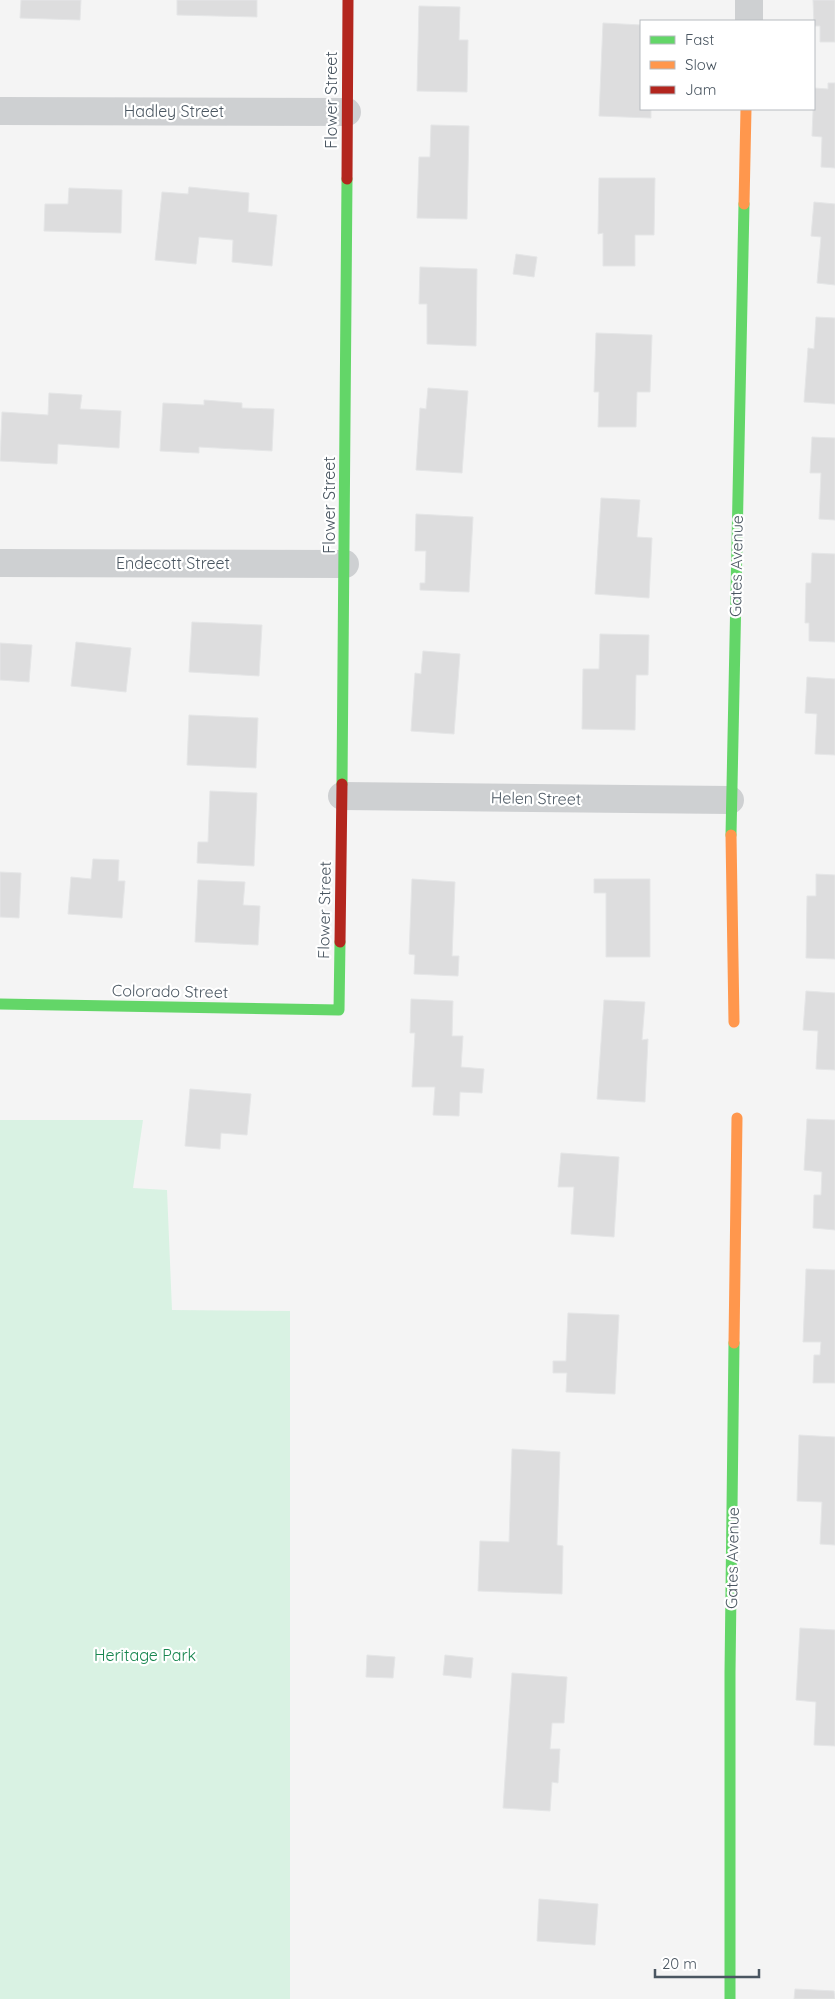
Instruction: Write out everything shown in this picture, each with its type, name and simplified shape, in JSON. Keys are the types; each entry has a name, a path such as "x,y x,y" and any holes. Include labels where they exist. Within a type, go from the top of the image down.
{"street":[{"name":"Flower Street","path":"339,1010 345,564 348,0"},
{"path":"749,0 749,20"},
{"name":"Hadley Street","path":"0,110 347,112"},
{"name":"Gates Avenue","path":"734,1022 730,800 746,110"},
{"name":"Endecott Street","path":"0,563 345,564"},
{"name":"Helen Street","path":"342,796 730,800"},
{"name":"Colorado Street","path":"0,1004 339,1010"},
{"name":"Gates Avenue","path":"730,1999 730,1673 737,1118"}],"green space":[{"name":"Heritage Park","path":"0,1120 143,1120 133,1188 167,1190 172,1310 290,1311 290,1999 0,1999"}],"building":[{"path":"21,0 81,0 80,20 20,18"},
{"path":"177,0 257,0 257,17 177,15"},
{"path":"813,0 835,0 835,42 820,42 820,26 815,26"},
{"path":"419,6 460,7 459,40 468,40 467,92 417,91"},
{"path":"603,23 640,25 640,110 651,110 651,118 599,116"},
{"path":"828,83 835,83 835,168 821,167 822,137 812,136 815,88 828,89"},
{"path":"431,125 469,126 467,219 417,218 419,157 430,157"},
{"path":"599,178 655,178 654,235 635,235 635,266 603,266 603,233 598,234"},
{"path":"189,187 249,193 248,212 277,215 272,266 232,262 233,240 199,237 196,264 155,260 162,192 188,194"},
{"path":"69,188 122,190 121,233 44,231 45,204 68,204"},
{"path":"814,202 835,204 835,285 817,283 821,237 811,236"},
{"path":"516,254 537,257 534,277 513,274"},
{"path":"420,267 477,269 476,346 427,344 427,304 419,304"},
{"path":"816,317 835,318 835,404 804,402 808,348 814,349"},
{"path":"596,333 652,335 650,392 637,392 636,427 598,427 599,392 594,392"},
{"path":"428,388 468,391 462,473 416,470 420,408 426,409"},
{"path":"49,393 82,395 80,409 121,411 119,448 58,444 57,464 0,461 2,412 48,415"},
{"path":"204,400 242,403 242,408 274,409 272,451 199,447 199,453 160,451 163,403 204,405"},
{"path":"812,437 835,438 835,520 819,519 821,473 810,473"},
{"path":"601,498 640,500 637,537 652,538 649,598 595,594"},
{"path":"416,514 473,517 469,592 420,590 420,583 425,583 426,551 415,551"},
{"path":"812,553 835,554 835,642 809,641 809,623 805,623 806,583 811,583"},
{"path":"192,622 262,625 259,676 189,672"},
{"path":"600,634 649,635 648,675 636,675 635,730 582,729 583,669 599,669"},
{"path":"76,642 131,648 126,692 71,686"},
{"path":"0,643 32,645 29,682 0,680"},
{"path":"423,651 460,654 454,734 411,731 415,673 421,674"},
{"path":"807,677 835,679 835,755 815,754 817,714 805,713"},
{"path":"189,715 258,718 256,768 187,765"},
{"path":"210,791 257,793 254,866 197,863 198,842 208,842"},
{"path":"93,859 119,860 118,881 125,881 122,918 68,914 71,877 91,879"},
{"path":"0,872 21,873 19,918 0,917"},
{"path":"816,874 835,875 835,959 806,958 807,896 816,896"},
{"path":"412,879 455,882 452,956 459,956 458,976 414,974 415,955 409,954"},
{"path":"594,879 650,879 650,957 606,957 606,893 594,893"},
{"path":"198,880 245,882 243,905 260,906 258,945 195,942"},
{"path":"806,991 835,993 835,1070 816,1069 818,1031 803,1030"},
{"path":"411,999 453,1001 452,1036 463,1036 461,1067 484,1069 482,1093 460,1092 459,1116 433,1115 435,1087 412,1087 415,1033 410,1033"},
{"path":"604,1000 645,1002 642,1040 648,1039 645,1102 597,1099"},
{"path":"190,1089 251,1094 247,1135 221,1133 220,1149 185,1146"},
{"path":"807,1119 835,1120 835,1230 813,1228 814,1195 821,1195 822,1172 804,1170"},
{"path":"561,1153 619,1157 614,1237 571,1234 574,1187 558,1187"},
{"path":"806,1269 835,1270 835,1383 813,1383 814,1355 820,1355 821,1342 803,1342"},
{"path":"568,1313 619,1315 615,1394 566,1392 567,1373 553,1373 553,1361 566,1361"},
{"path":"799,1435 835,1437 835,1545 820,1544 822,1502 797,1501"},
{"path":"512,1449 560,1452 557,1545 563,1546 562,1594 478,1591 480,1541 509,1542"},
{"path":"800,1628 835,1630 835,1746 814,1745 816,1702 796,1700"},
{"path":"367,1655 395,1657 393,1678 366,1677"},
{"path":"445,1655 473,1658 471,1678 443,1675"},
{"path":"512,1673 567,1677 564,1723 552,1723 550,1749 560,1749 558,1783 552,1782 550,1811 503,1808"},
{"path":"539,1899 598,1904 595,1945 537,1941"},
{"path":"795,1989 834,1991 835,1999 794,1999"}],"traffic: fast":[{"path":"342,784 347,179"},
{"path":"731,835 744,204"},
{"path":"0,1004 339,1010 340,942"},
{"path":"730,1999 730,1673 734,1343"}],"traffic: slow":[{"path":"744,204 746,110"},
{"path":"731,835 734,1022"},
{"path":"734,1343 737,1118"}],"traffic: jam":[{"path":"347,179 348,0"},
{"path":"340,942 342,784"}]}
